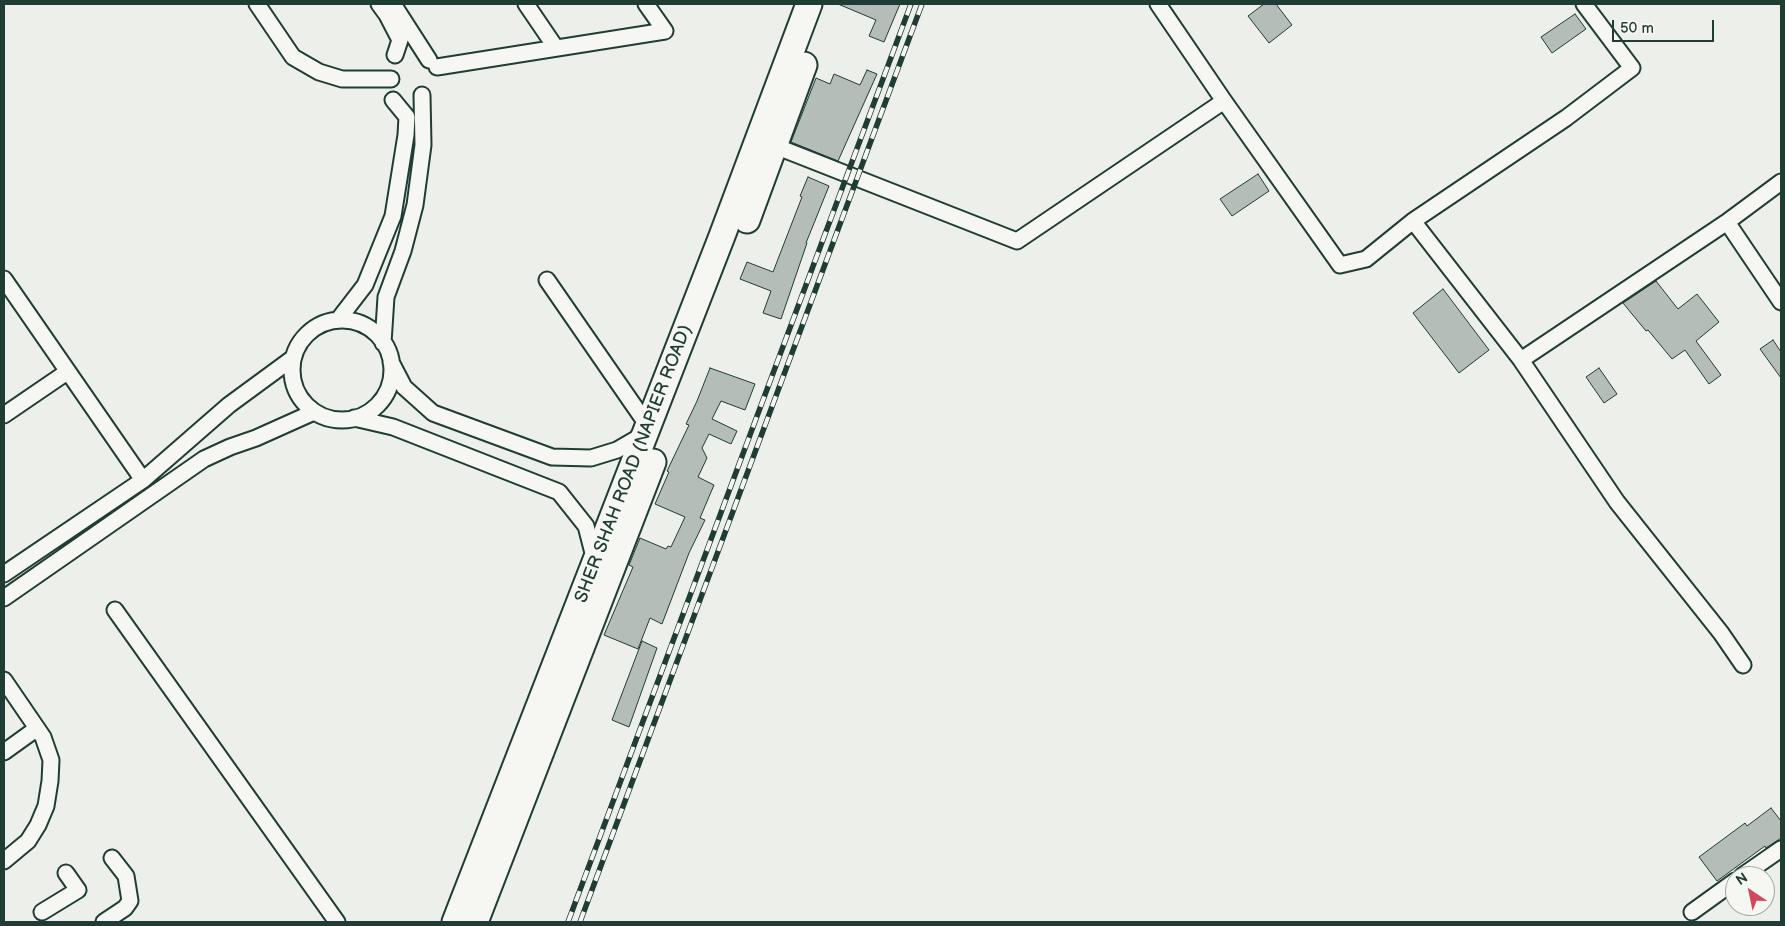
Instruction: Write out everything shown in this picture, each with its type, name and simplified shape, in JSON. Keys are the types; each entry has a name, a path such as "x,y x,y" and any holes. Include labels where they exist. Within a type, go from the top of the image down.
{"main road":[{"name":"SHER SHAH ROAD (NAPIER ROAD)","path":"455,922 722,236 809,4"},
{"name":"SHER SHAH ROAD (NAPIER ROAD)","path":"475,922 775,146 826,4"}],"street":[{"path":"257,4 293,57 318,72 342,79 391,79"},
{"path":"379,4 400,40 395,55"},
{"path":"393,4 433,64 556,48 665,30 646,4"},
{"path":"526,4 556,48"},
{"path":"1158,4 1340,265 1366,258 1413,222 1566,118 1632,68 1584,4"},
{"path":"383,342 386,297 403,251 415,205 423,145 422,95"},
{"path":"338,320 365,285 393,216 406,135 407,117 393,100"},
{"path":"775,146 1017,241 1224,101"},
{"path":"1521,360 1727,222 1781,182"},
{"path":"1413,222 1521,360 1617,502 1721,633 1743,665"},
{"path":"1727,222 1781,302"},
{"path":"4,279 143,480"},
{"path":"548,280 648,426 636,439 617,450 591,458 552,457 433,412 404,387 383,342 376,334 359,323 338,320 323,324 310,332 297,348 292,378 295,388 303,401 314,412 334,419 354,418 393,427 559,492 586,526 595,562"},
{"path":"4,574 143,480 229,405 294,358"},
{"path":"354,418 372,409 386,393 390,383 391,362"},
{"path":"4,415 67,372"},
{"path":"4,598 204,459 314,412"},
{"path":"115,610 337,922"},
{"path":"4,680 43,737 50,760 50,781 46,806 28,841 4,861"},
{"path":"4,752 36,729"},
{"path":"1756,866 1781,849"},
{"path":"104,922 125,908 130,901 126,876 112,858"},
{"path":"42,913 78,890 66,873"},
{"path":"1692,912 1725,888"}],"building":[{"path":"838,4 900,4 884,42 869,36 876,20"},
{"path":"1264,4 1276,4 1292,25 1269,43 1248,16"},
{"path":"1575,14 1586,29 1552,53 1541,37"},
{"path":"867,70 877,74 838,161 791,142 816,78 830,84 834,74 860,85"},
{"path":"1258,174 1269,191 1232,216 1220,199"},
{"path":"808,177 829,186 806,243 781,319 763,313 771,291 740,279 747,262 773,272"},
{"path":"1656,281 1678,309 1697,294 1719,322 1696,341 1721,375 1709,384 1685,350 1672,359 1623,303"},
{"path":"1443,289 1489,350 1459,373 1413,313"},
{"path":"1773,340 1781,352 1781,378 1760,349"},
{"path":"710,368 755,384 745,410 721,401 712,419 737,431 731,444 709,434 702,448 707,458 698,477 714,485 700,518 705,520 689,553 662,624 650,618 638,649 604,635 633,567 629,565 640,538 666,549 668,546 671,547 685,517 655,504 669,472 667,471 689,425 686,424"},
{"path":"1599,368 1617,394 1604,403 1586,377"},
{"path":"642,641 657,648 629,727 612,720"},
{"path":"1771,808 1781,821 1781,838 1766,848 1765,846 1738,866 1725,866 1725,875 1717,881 1699,857 1745,823 1747,826"}],"railway":[{"path":"568,922 911,4"},
{"path":"580,922 922,4"}]}
